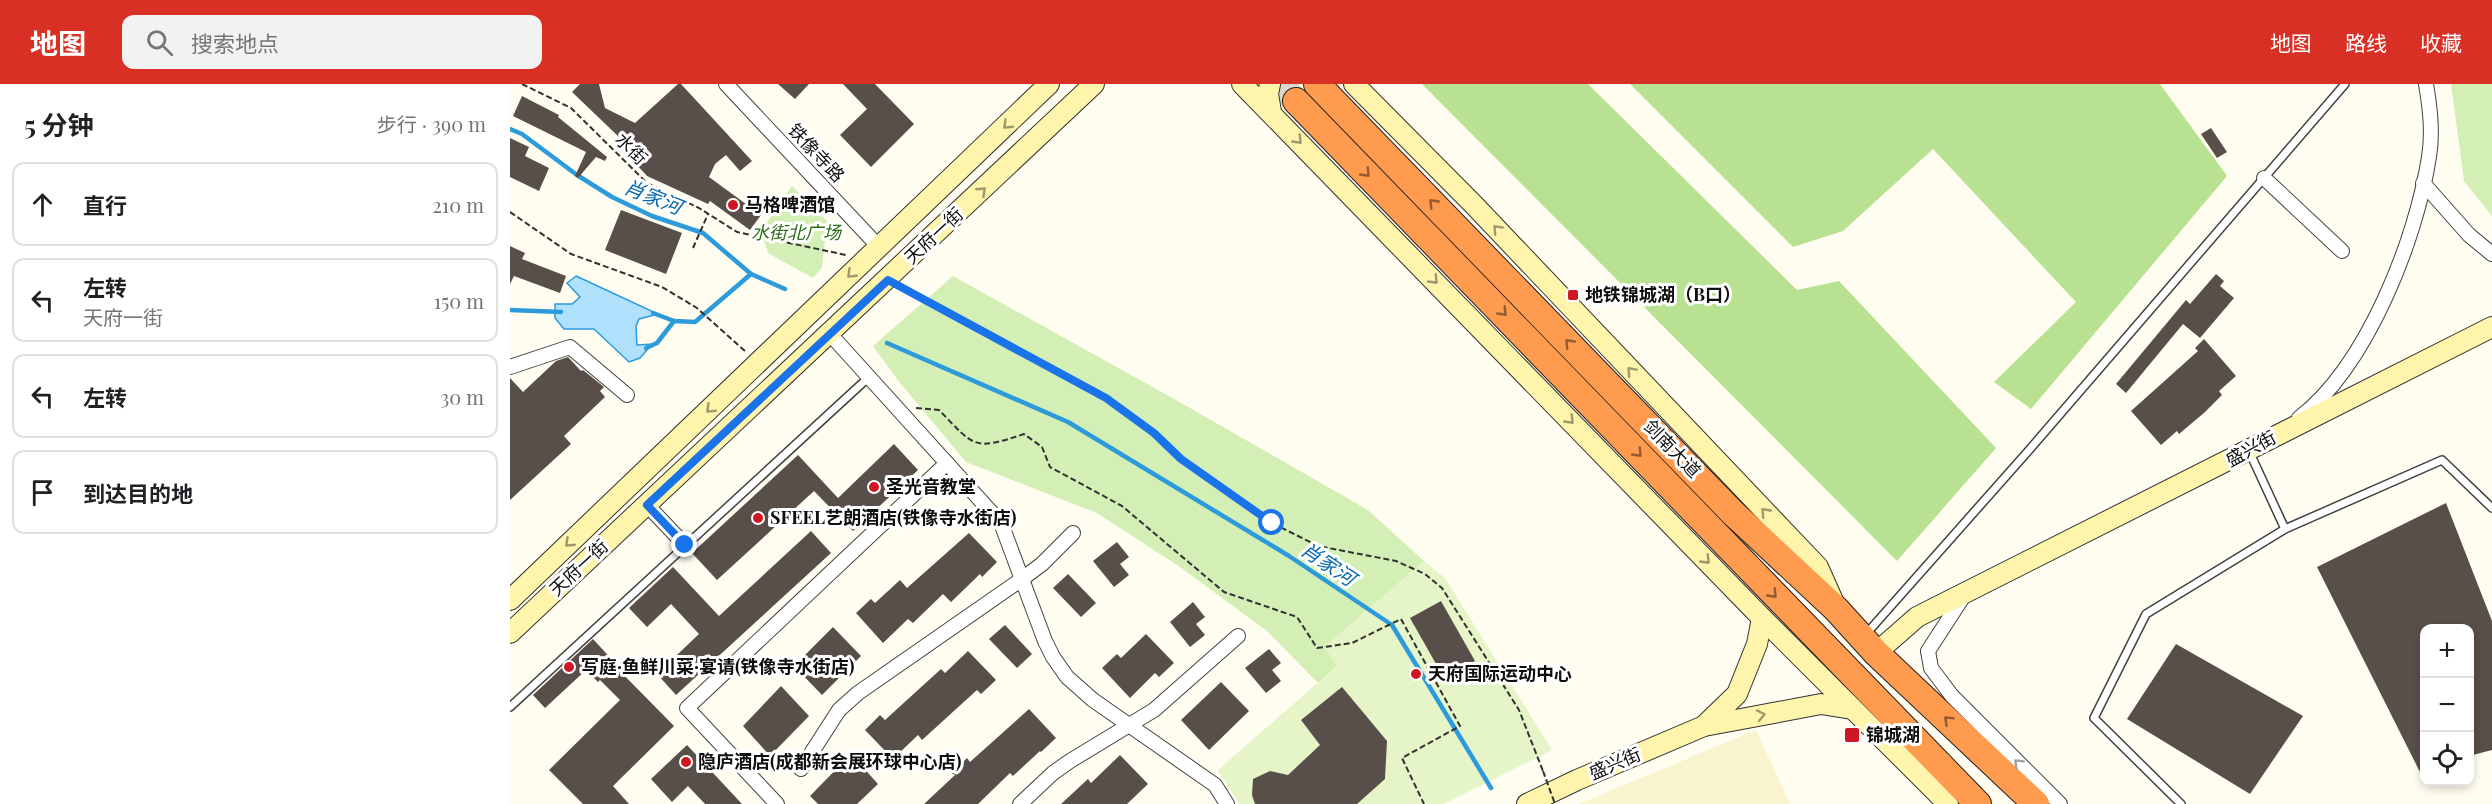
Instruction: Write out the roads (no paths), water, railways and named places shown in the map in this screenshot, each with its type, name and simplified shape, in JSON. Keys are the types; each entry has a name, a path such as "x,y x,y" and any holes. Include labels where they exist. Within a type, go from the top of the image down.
{"highway":[{"name":"剑南大道","path":"1317,84 1733,513 1836,609 1870,645 2036,804"},
{"name":"剑南大道","path":"1296,101 1978,804"}],"main road":[{"name":"天府一街","path":"510,600 1049,84"},
{"name":"天府一街","path":"510,633 1094,84"},
{"path":"1242,84 1762,618 1948,804"},
{"path":"1270,84 1268,94 1271,112"},
{"path":"1354,84 1482,213 1818,567 1836,609"},
{"path":"2276,436 2492,327"},
{"name":"盛兴街","path":"1870,645 1917,617 2276,436"},
{"path":"1704,726 1737,694 1757,644 1762,618"},
{"path":"1704,726 1821,704 1852,709"},
{"name":"盛兴街","path":"1527,804 1704,726"}],"street":[{"name":"铁像寺路","path":"726,84 872,254"},
{"name":"盛兴街","path":"2276,436 2326,394 2347,366 2389,287 2412,229 2423,183 2431,136 2426,84"},
{"path":"2264,177 2342,251"},
{"path":"2423,183 2469,235 2492,254"},
{"path":"830,334 1000,523 1045,641 1067,677 1093,700 1215,785 1227,804"},
{"path":"510,367 570,347 627,394"},
{"path":"777,804 687,708 947,463"},
{"path":"647,505 685,545"},
{"path":"801,769 839,710 858,693 1022,579 1042,564 1073,533"},
{"path":"1965,594 1928,651 1931,668 1952,696 2060,804"},
{"path":"1020,804 1053,773 1097,743 1154,710 1238,636"}],"lane":[{"path":"1870,645 2030,449 2345,84"},
{"path":"510,707 869,377"},
{"path":"2249,451 2285,529"},
{"path":"2181,804 2094,718 2146,614 2285,529 2442,460 2492,508"}],"water":[{"path":"576,276 658,314 639,319 636,326 637,345 652,344 640,358 629,362 594,329 564,329 555,318 555,304 572,304 580,297 567,283"}],"waterway":[{"name":"肖家河","path":"510,129 522,134 577,175 612,197 652,216 703,233 751,274 785,289"},
{"path":"653,313 674,321 695,322 751,274"},
{"path":"510,310 561,312"},
{"path":"646,348 657,343 674,321"},
{"name":"肖家河","path":"887,343 1068,422 1289,556 1392,625 1491,788"}],"tunnel":[{"path":"1280,84 1296,101"}],"place":[{"name":"马格啤酒馆","path":"733,205"},
{"name":"地铁锦城湖（B口）","path":"1573,295"},
{"name":"圣光音教堂","path":"874,487"},
{"name":"SFEEL艺朗酒店(铁像寺水街店)","path":"758,518"},
{"name":"写庭·鱼鲜川菜·宴请(铁像寺水街店)","path":"569,667"},
{"name":"天府国际运动中心","path":"1416,674"},
{"name":"锦城湖","path":"1852,735"},
{"name":"隐庐酒店(成都新会展环球中心店)","path":"686,762"}],"park label":[{"name":"水街北广场","path":"796,233"}]}
